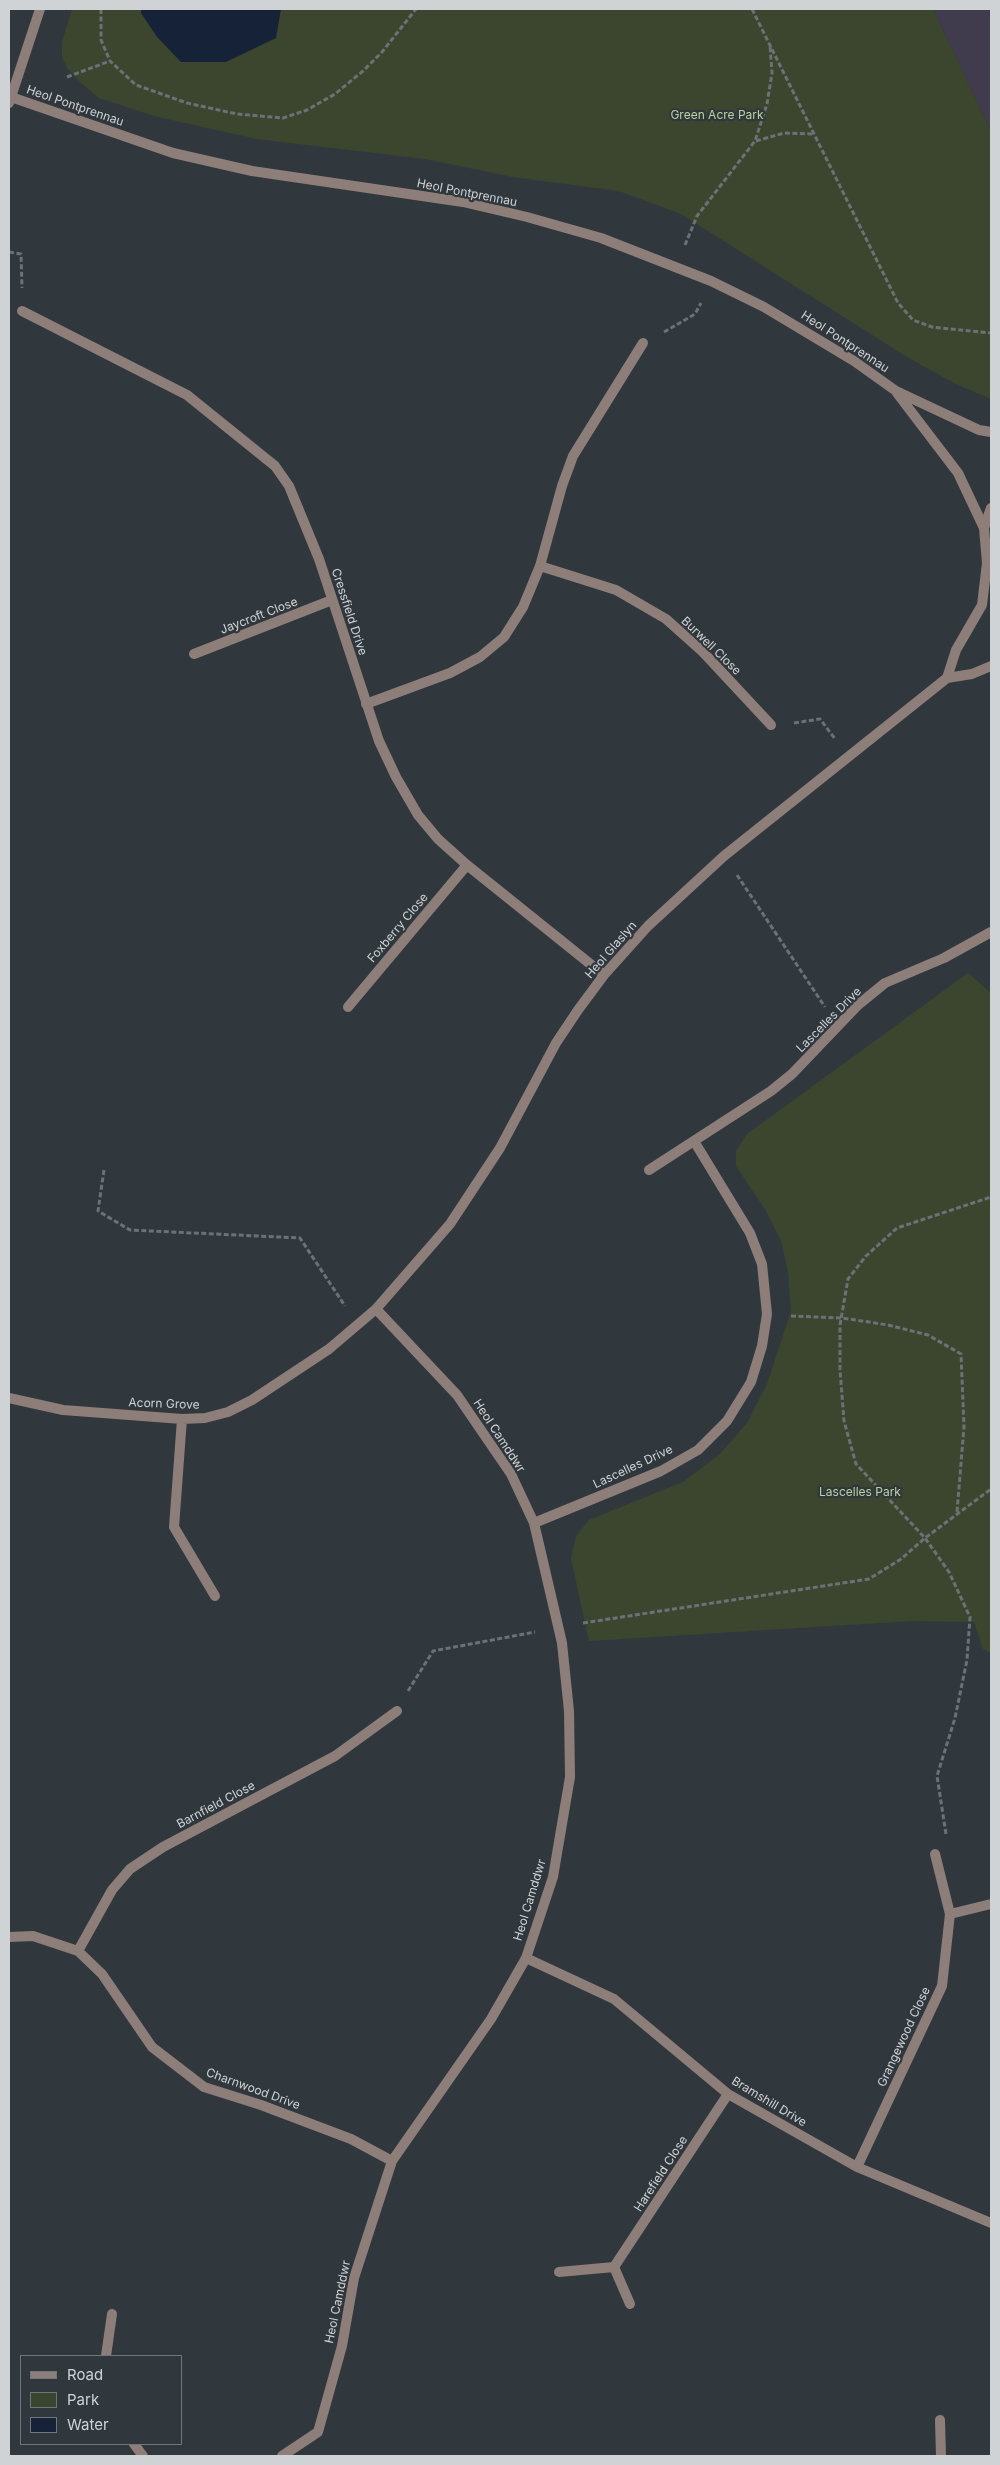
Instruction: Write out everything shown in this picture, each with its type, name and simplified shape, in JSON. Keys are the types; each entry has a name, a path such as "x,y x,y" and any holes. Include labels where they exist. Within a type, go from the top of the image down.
{"street":[{"path":"10,100 40,9"},
{"name":"Heol Pontprennau","path":"10,100 173,153 252,171 463,202 527,217 601,238 711,281 793,323 854,361 896,391 979,430 991,432"},
{"name":"Cressfield Drive","path":"22,311 187,395 275,466 289,486 319,559 366,704 391,768 418,815 438,840 467,866 604,975"},
{"path":"366,704 450,673 480,657 504,636 522,607 540,566 562,486 573,456 644,343"},
{"name":"Heol Pontprennau","path":"896,391 958,473 984,528"},
{"path":"947,678 956,650 982,604 987,563 984,528 991,508"},
{"path":"987,563 991,573"},
{"name":"Burwell Close","path":"540,566 616,590 666,619 703,652 771,725"},
{"name":"Jaycroft Close","path":"194,654 332,600"},
{"name":"Heol Glaslyn","path":"376,1309 450,1224 500,1148 556,1043 604,975 648,926 724,856 947,678 972,674 991,666"},
{"name":"Foxberry Close","path":"348,1007 467,866"},
{"name":"Lascelles Drive","path":"650,1170 771,1091 792,1074 858,1005 885,983 944,958 991,932"},
{"name":"Lascelles Drive","path":"534,1523 661,1471 698,1450 728,1420 751,1382 762,1346 767,1314 762,1264 750,1233 694,1142"},
{"name":"Acorn Grove","path":"9,1398 63,1410 182,1419 228,1412 252,1400 329,1349 376,1309"},
{"name":"Heol Camddwr","path":"282,2456 318,2432 342,2346 354,2278 392,2161 491,2018 526,1958 553,1877 570,1777 569,1711 562,1643 534,1523 511,1474 457,1395 376,1309"},
{"path":"182,1419 174,1528 215,1596"},
{"name":"Barnfield Close","path":"78,1951 112,1890 130,1869 163,1847 334,1756 397,1711"},
{"name":"Grangewood Close","path":"857,2167 942,1986 950,1914 935,1854"},
{"path":"950,1914 991,1904"},
{"name":"Charnwood Drive","path":"9,1937 33,1936 78,1951 102,1974 152,2047 204,2087 262,2105 352,2139 392,2161"},
{"name":"Bramshill Drive","path":"526,1958 614,1999 728,2094 857,2167 991,2223"},
{"name":"Harefield Close","path":"614,2267 728,2094"},
{"path":"559,2272 614,2267 630,2304"},
{"path":"106,2355 112,2314"},
{"path":"940,2420 941,2456"},
{"path":"135,2445 143,2456"}],"path":[{"path":"101,9 101,40 110,61 136,85 187,103 237,114 283,118 307,110 356,76 382,52 416,9"},
{"path":"752,9 898,303 913,320 932,327 991,333"},
{"path":"676,266 697,216 755,141 767,104 772,73 770,43"},
{"path":"67,77 110,61"},
{"path":"755,141 784,133 815,134"},
{"path":"9,252 21,254 22,311"},
{"path":"644,343 695,314 711,281"},
{"path":"771,725 820,719 849,757"},
{"path":"724,856 838,1026"},
{"path":"104,1170 98,1211 130,1230 300,1238 358,1325"},
{"path":"935,1854 946,1838 937,1776 955,1718 967,1660 970,1618 949,1572 925,1538 856,1464 844,1420 840,1370 842,1318 848,1279 866,1256 897,1228 991,1197"},
{"path":"767,1314 842,1318 888,1325 928,1335 961,1354 964,1427 957,1513"},
{"path":"397,1711 433,1651 558,1627 870,1579 901,1559 957,1513 991,1489"}],"shaded area":[{"path":"933,9 991,9 991,131"}],"green space":[{"name":"Green Acre Park","path":"72,9 933,9 991,131 991,399 956,384 907,357 681,214 619,191 513,177 425,159 257,139 158,117 99,98 67,68 62,57 62,42"},
{"name":"Lascelles Park","path":"968,973 991,993 991,1653 983,1649 974,1622 912,1621 589,1641 571,1558 576,1536 589,1520 683,1482 720,1454 747,1423 767,1384 791,1311 788,1271 781,1241 766,1211 736,1166 736,1151 747,1134"}],"water":[{"path":"141,9 281,9 276,38 226,62 181,62 157,37 141,13"}]}
